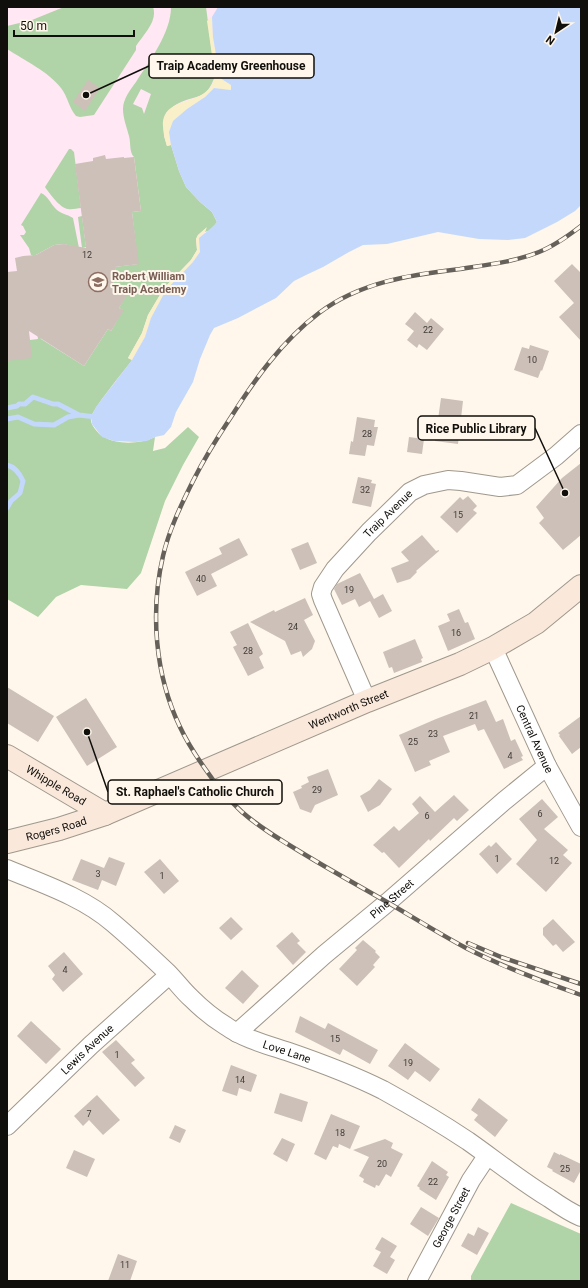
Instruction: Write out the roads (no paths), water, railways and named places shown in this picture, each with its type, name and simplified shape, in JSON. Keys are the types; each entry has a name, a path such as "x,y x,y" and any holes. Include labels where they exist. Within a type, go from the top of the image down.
{"main road":[{"name":"Wentworth Street","path":"105,814 460,664 493,648 536,623 581,586"},
{"name":"Whipple Road","path":"7,756 105,814"},
{"name":"Rogers Road","path":"10,842 105,814"}],"street":[{"name":"Traip Avenue","path":"367,702 321,594 322,587 335,569 369,532 410,492 424,485 437,481 461,480 500,488 517,485 556,456 581,434"},
{"name":"Central Avenue","path":"493,648 547,766 581,828"},
{"name":"Pine Street","path":"237,1033 324,955 547,766"},
{"path":"7,869 10,842"},
{"name":"Love Lane","path":"7,869 79,900 97,911 112,922 170,975 191,998 210,1015 237,1033 321,1063 381,1090 427,1115 534,1189 581,1217"},
{"name":"Lewis Avenue","path":"7,1126 91,1045 170,975"},
{"name":"George Street","path":"418,1281 471,1180 487,1156"}],"water":[{"path":"218,7 581,7 581,205 575,211 557,222 525,238 508,240 479,239 438,232 387,244 363,245 349,252 294,281 276,298 238,318 214,328 200,359 193,382 176,412 171,427 164,435 147,441 114,441 102,437 92,424 91,417 96,407 132,360 145,337 151,318 166,290 193,262 200,252 199,238 211,229 217,222 212,212 186,187 179,171 171,145 169,132 173,121 205,97 214,88 231,90 231,85 220,78 213,37 212,17"}],"waterway":[{"path":"7,408 17,406 19,404 25,404 33,397 53,404 58,404 79,415"},
{"path":"7,419 18,417 34,424 54,425 68,417 79,415 96,417"},
{"path":"7,465 17,471 23,481 20,493 11,501 7,508"}],"railway":[{"path":"581,226 550,247 510,261 404,277 368,287 335,302 319,313 293,336 270,361 250,389 216,441 184,499 163,556 159,577 156,621 160,665 165,686 180,727 192,749 210,776 222,792 242,812 262,828 319,863 466,948 522,973 581,995"},
{"path":"468,943 501,957 581,984"}],"place":[{"name":"Traip Academy Greenhouse","path":"86,95"},
{"name":"Robert William Traip Academy","path":"98,282"},
{"name":"Rice Public Library","path":"565,493"},
{"name":"St. Raphael's Catholic Church","path":"87,732"}]}
